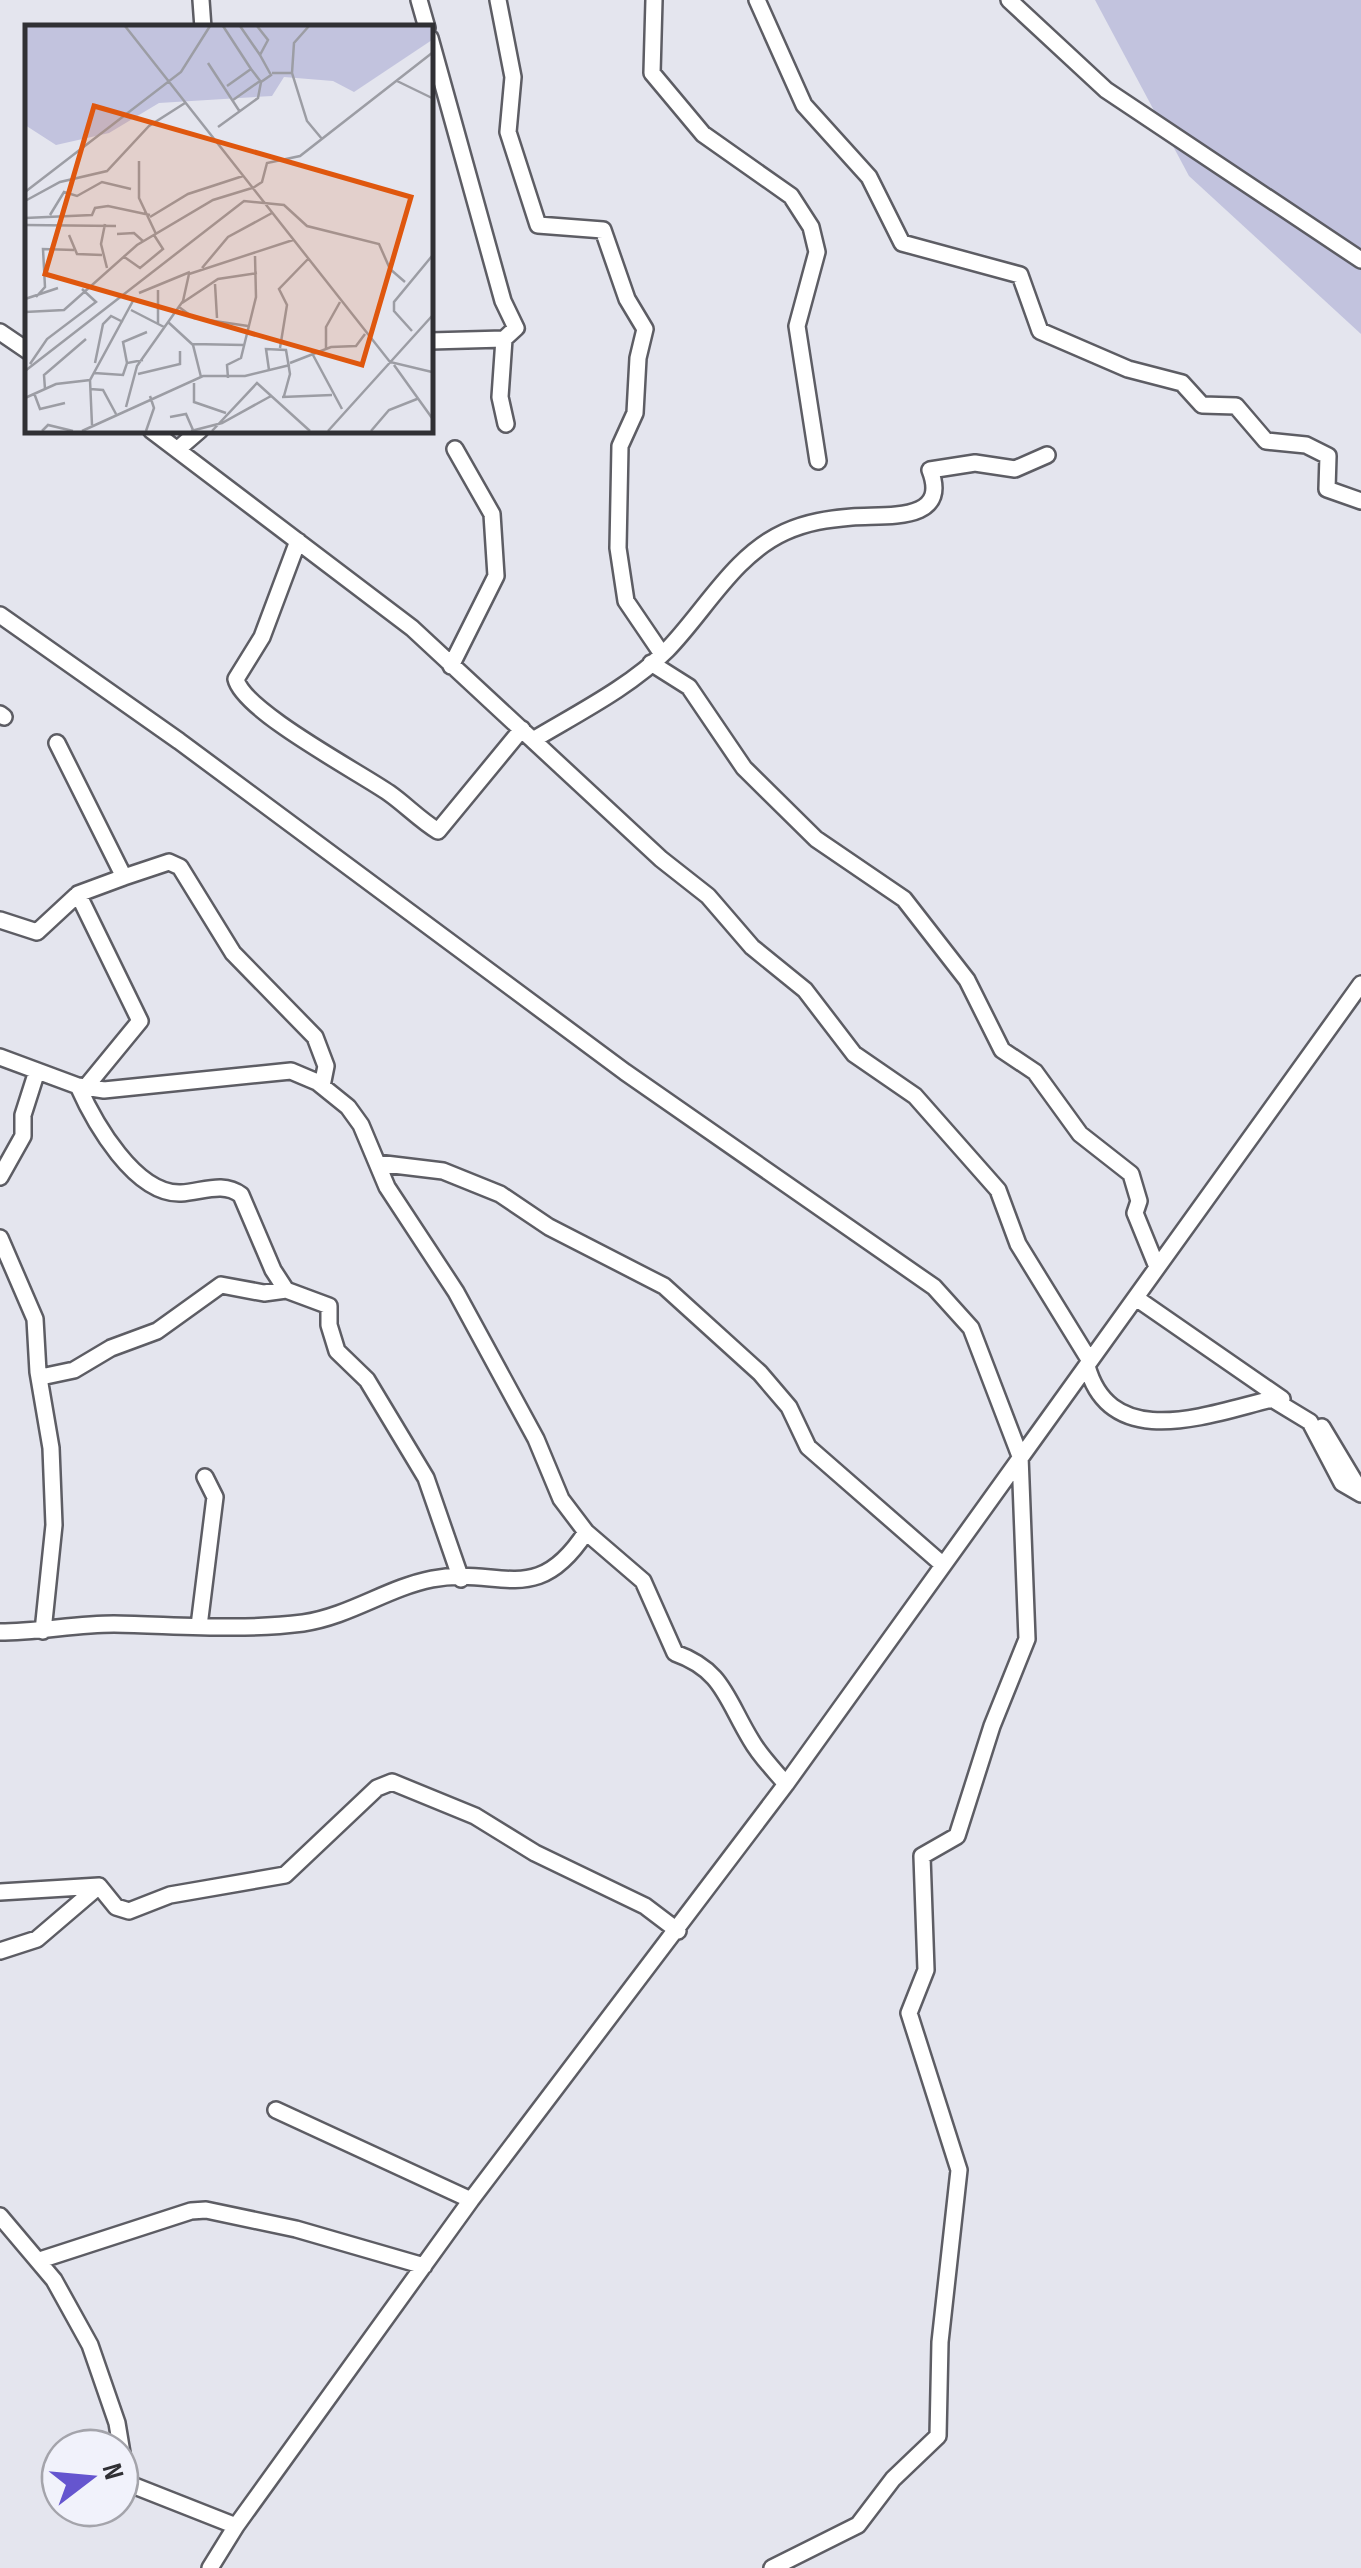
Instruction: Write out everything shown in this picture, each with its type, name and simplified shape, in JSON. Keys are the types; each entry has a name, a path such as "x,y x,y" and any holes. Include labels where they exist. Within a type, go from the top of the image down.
{"street":[{"path":"201,0 203,25"},
{"path":"420,0 426,25"},
{"path":"498,0 513,76 508,132 538,225 554,230 598,226 603,230 627,299 645,328 638,358 635,414 620,446 618,548 626,601 657,658 696,695 727,748 816,839 904,899 960,969 1002,1050 1035,1072 1080,1134 1131,1174 1139,1202 1134,1213 1158,1267"},
{"path":"654,0 652,73 703,134 791,196 812,226 817,252 797,326 818,461"},
{"path":"757,0 804,105 869,177 902,243 1020,275 1040,331 1128,369 1182,383 1202,405 1236,406 1266,441 1306,445 1328,456 1328,489 1361,501"},
{"path":"1009,0 1106,90 1361,260"},
{"path":"432,45 503,301 514,320 514,332 504,339 432,341"},
{"path":"0,332 25,349"},
{"path":"504,339 500,398 506,424"},
{"path":"154,432 338,575 389,608 661,859 708,896 752,947 805,990 843,1043 915,1096 998,1190 1018,1244 1088,1364 1094,1393 1150,1423 1272,1399 1310,1422 1342,1483 1361,1493"},
{"path":"178,449 198,432"},
{"path":"452,666 496,576 492,514 454,449"},
{"path":"298,541 262,637 236,679 244,694 294,734 388,792 438,831 528,735 657,658 750,554 771,538 806,522 896,517 915,511 929,502 935,484 930,470 975,463 1015,469 1046,455"},
{"path":"0,615 227,776 625,1072 934,1287 971,1328 1020,1456 1027,1639 957,1836 922,1856 926,1970 909,2013 959,2170 940,2342 938,2436 893,2479 858,2525 772,2568"},
{"path":"57,744 124,877"},
{"path":"0,920 37,932 78,894 168,862 180,868 233,953 315,1036 326,1066 322,1086"},
{"path":"78,894 140,1021 81,1087"},
{"path":"210,2568 236,2526 472,2200 786,1784 1361,984"},
{"path":"0,1057 81,1087 104,1090 290,1071 306,1074 322,1086 354,1116 387,1187 470,1318 536,1440 556,1490 586,1532 643,1581 675,1653 698,1660 715,1679 751,1740 786,1784"},
{"path":"0,1178 23,1136 23,1114 36,1071"},
{"path":"81,1087 100,1134 162,1190 184,1193 224,1188 241,1195 273,1270 286,1290"},
{"path":"377,1163 443,1171 500,1194 548,1227 664,1286 760,1374 789,1407 808,1446 942,1564"},
{"path":"0,1238 32,1305 51,1448 54,1525 43,1632"},
{"path":"41,1377 74,1370 111,1348 157,1331 221,1285 264,1293 286,1290 329,1306 331,1337 338,1351 367,1380 426,1478 462,1579"},
{"path":"1136,1298 1323,1428 1361,1493"},
{"path":"198,1626 215,1497 205,1477"},
{"path":"0,1632 116,1624 304,1622 355,1610 409,1584 462,1579 508,1582 542,1575 562,1563 586,1532"},
{"path":"99,1886 116,1907 129,1911 170,1894 285,1875 376,1788 392,1782 475,1816 535,1853 645,1906 678,1930"},
{"path":"0,1892 99,1886"},
{"path":"0,1952 37,1939 99,1886"},
{"path":"276,2110 472,2200"},
{"path":"40,2260 192,2210 206,2210 296,2229 424,2266"},
{"path":"0,2216 40,2260 101,2368 117,2423 127,2483 236,2526"}],"shaded area":[{"path":"1095,0 1361,0 1361,334 1189,176"}]}
